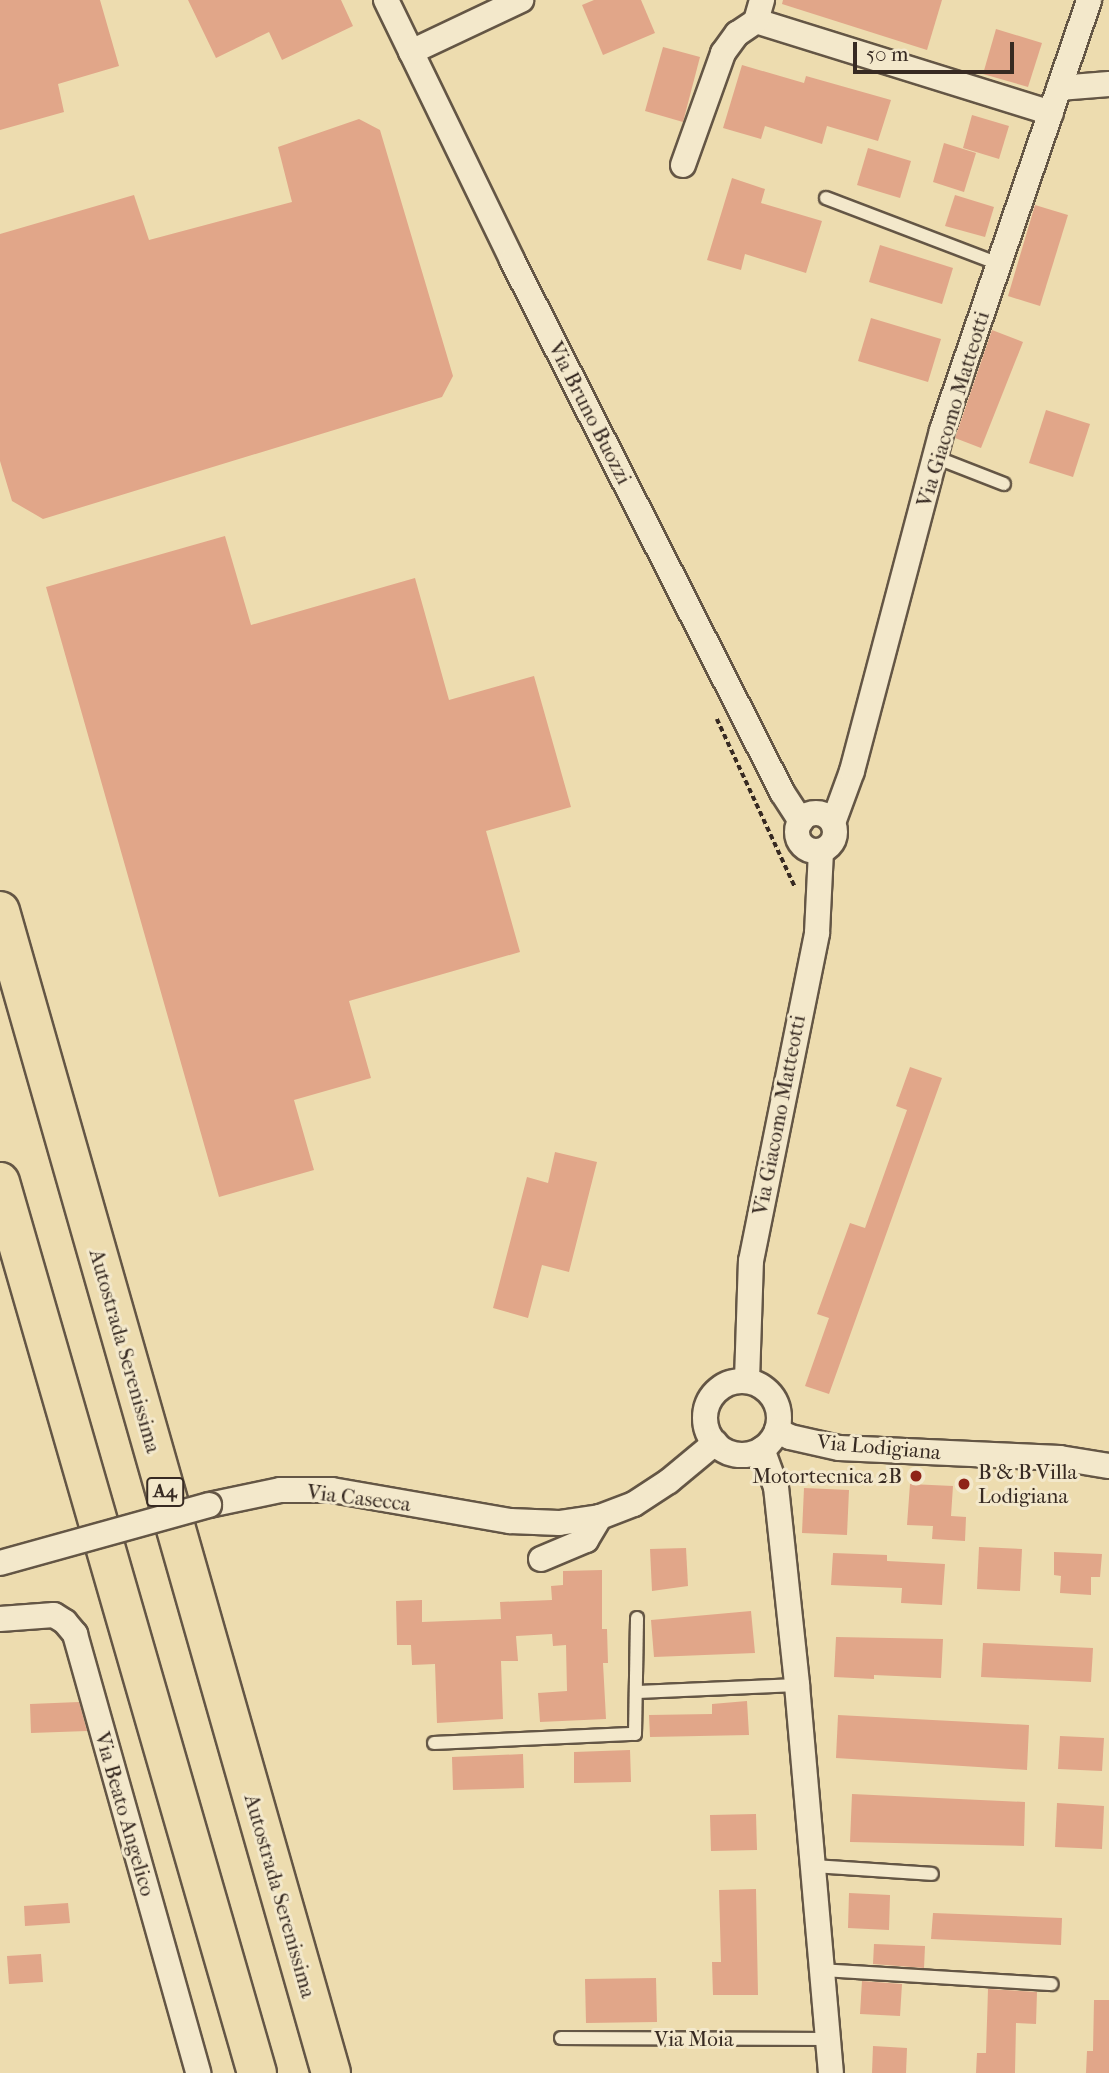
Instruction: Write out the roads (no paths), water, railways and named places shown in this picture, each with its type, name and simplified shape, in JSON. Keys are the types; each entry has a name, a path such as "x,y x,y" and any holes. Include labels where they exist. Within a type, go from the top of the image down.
{"highway":[{"name":"Autostrada Serenissima","path":"0,911 331,2073"},
{"path":"0,1182 257,2073"}],"street":[{"name":"Via Bruno Buozzi","path":"386,0 543,322 782,792 801,821"},
{"path":"411,52 521,0"},
{"name":"Via Giacomo Matteotti","path":"747,1380 751,1261 817,933 821,851 833,841 833,823 847,790 935,457 1089,0"},
{"path":"683,164 723,53 759,10 1051,113"},
{"path":"1059,88 1109,84"},
{"path":"821,851 812,851 801,845 797,833 801,821 814,813 826,816 833,823"},
{"path":"769,1440 737,1455 715,1443 705,1423 709,1401 724,1384 747,1380 770,1392 777,1404 769,1440 797,1685 831,2073"},
{"name":"Via Lodigiana","path":"769,1440 790,1437 839,1448 1060,1458 1109,1466"},
{"name":"Via Casecca","path":"0,1563 209,1506 280,1490 332,1490 510,1521 559,1522 600,1517 634,1504 669,1481 715,1443"},
{"name":"Via Casecca","path":"541,1559 586,1540 600,1517"},
{"name":"Via Beato Angelico","path":"0,1619 54,1615 65,1622 75,1634 198,2073"}],"lane":[{"path":"826,198 999,264"},
{"path":"935,457 1004,484"},
{"path":"434,1743 635,1734 638,1692 637,1618"},
{"path":"638,1692 797,1685"},
{"path":"812,1866 932,1874"},
{"path":"821,1970 1052,1984"},
{"name":"Via Moia","path":"561,2038 826,2039"}],"place":[{"name":"Motortecnica 2B","path":"916,1476"},
{"name":"B & B Villa Lodigiana","path":"964,1484"}]}
